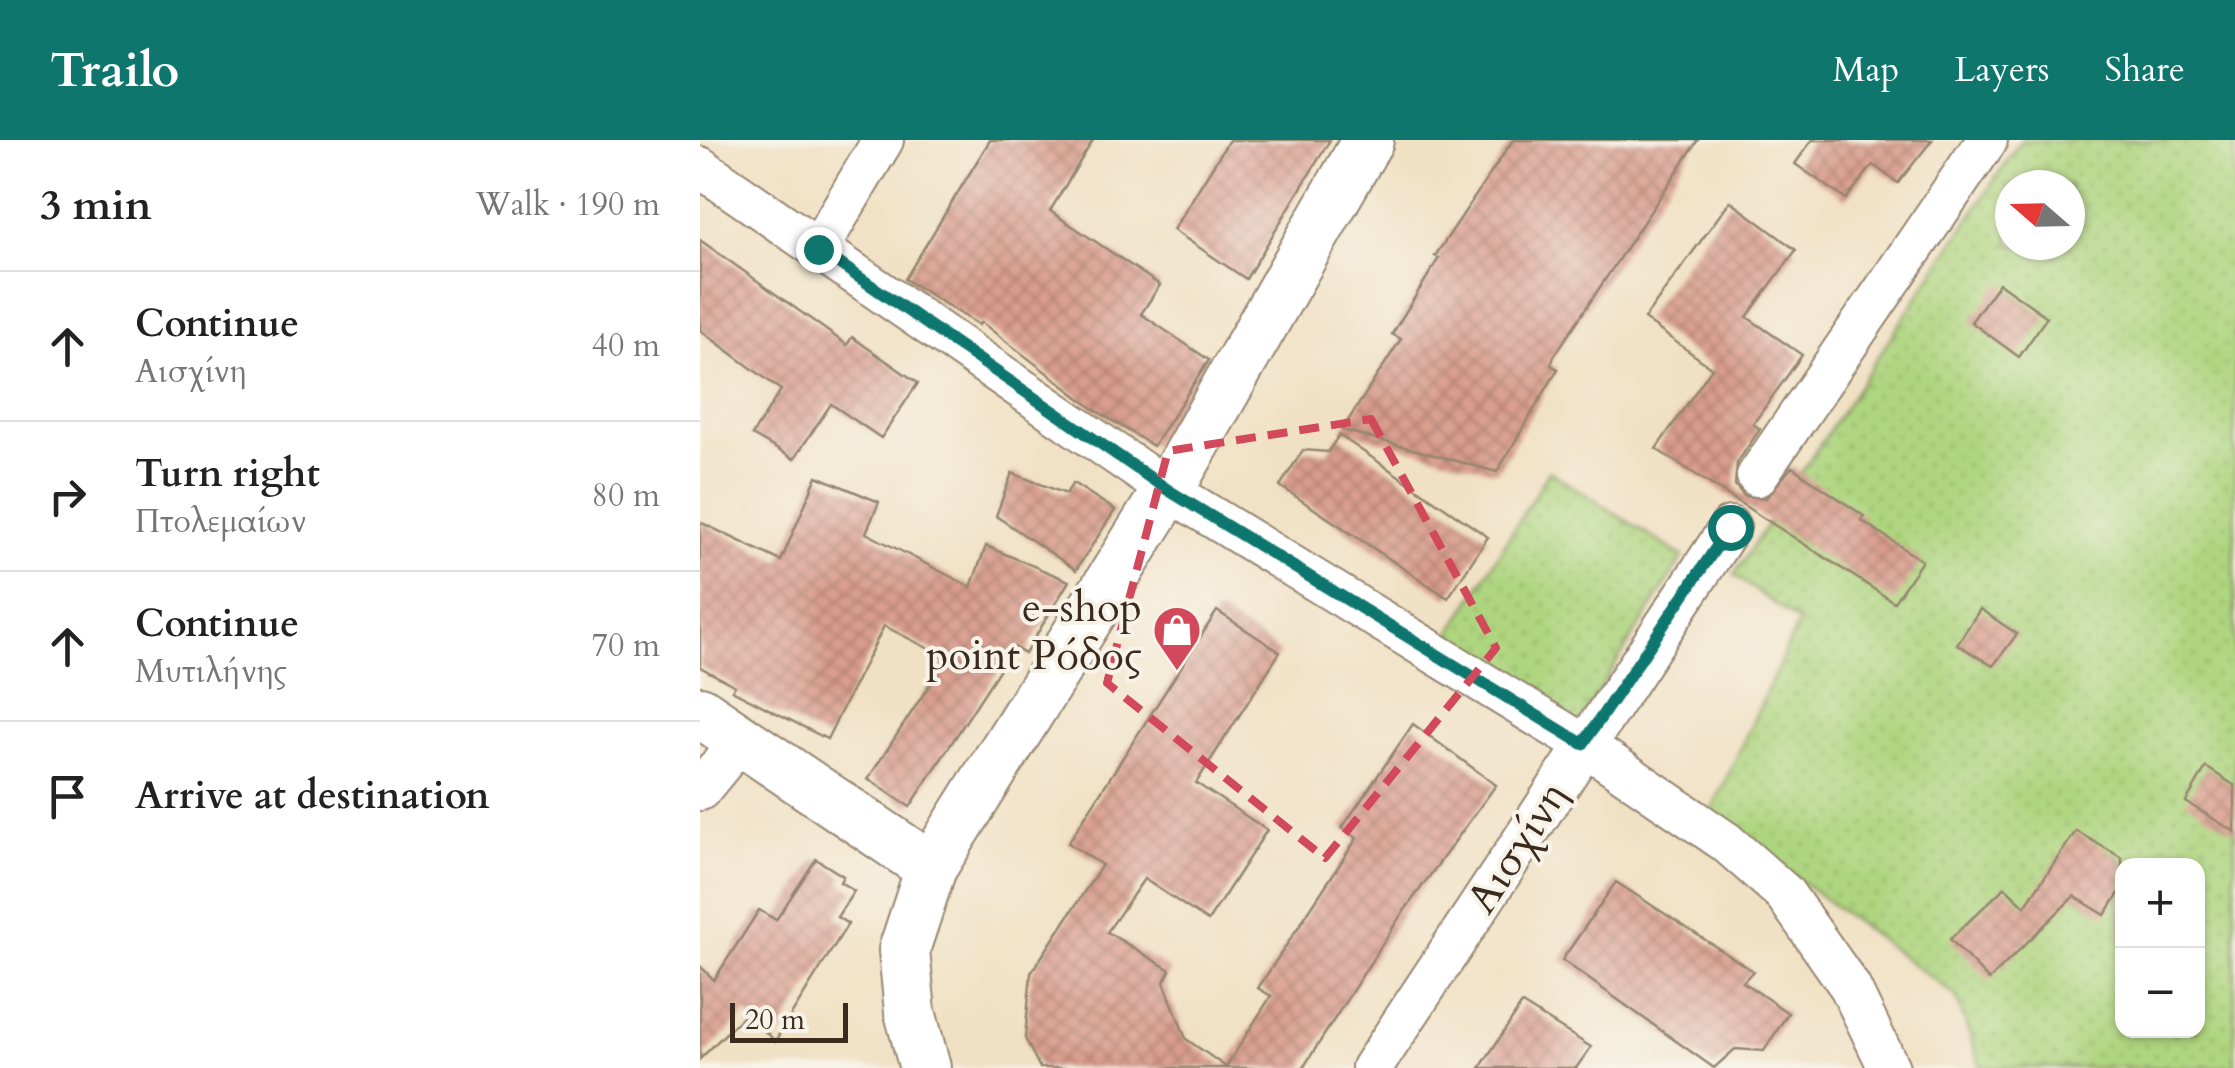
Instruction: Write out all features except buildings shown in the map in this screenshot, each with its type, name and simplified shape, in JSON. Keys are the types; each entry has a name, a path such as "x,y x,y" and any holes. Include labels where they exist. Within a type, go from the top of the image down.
{"street":[{"path":"818,249 883,140"},
{"path":"925,1068 910,1012 904,950 931,868 1168,490 1368,140"},
{"path":"1757,476 1987,140"},
{"path":"700,168 1168,490 1583,744 1726,842 1784,894 1850,987 1889,1068"},
{"name":"Αισχίνη","path":"1372,1068 1730,527"},
{"path":"700,712 931,868"},
{"path":"700,790 741,740"}],"highlighted area":[{"path":"1371,419 1496,648 1325,858 1107,683 1168,451"}],"green space":[{"path":"2021,140 2235,140 2235,1068 1981,1068 1956,996 1710,814 1799,622 1734,575 1995,179 1995,260 2085,260 2085,170 2001,170"},
{"path":"1549,471 1683,557 1574,731 1443,646"}],"place":[{"name":"e-shop point Ρόδος","path":"1177,672"}],"route":[{"path":"818,249 1168,490 1583,744 1730,527"}]}
